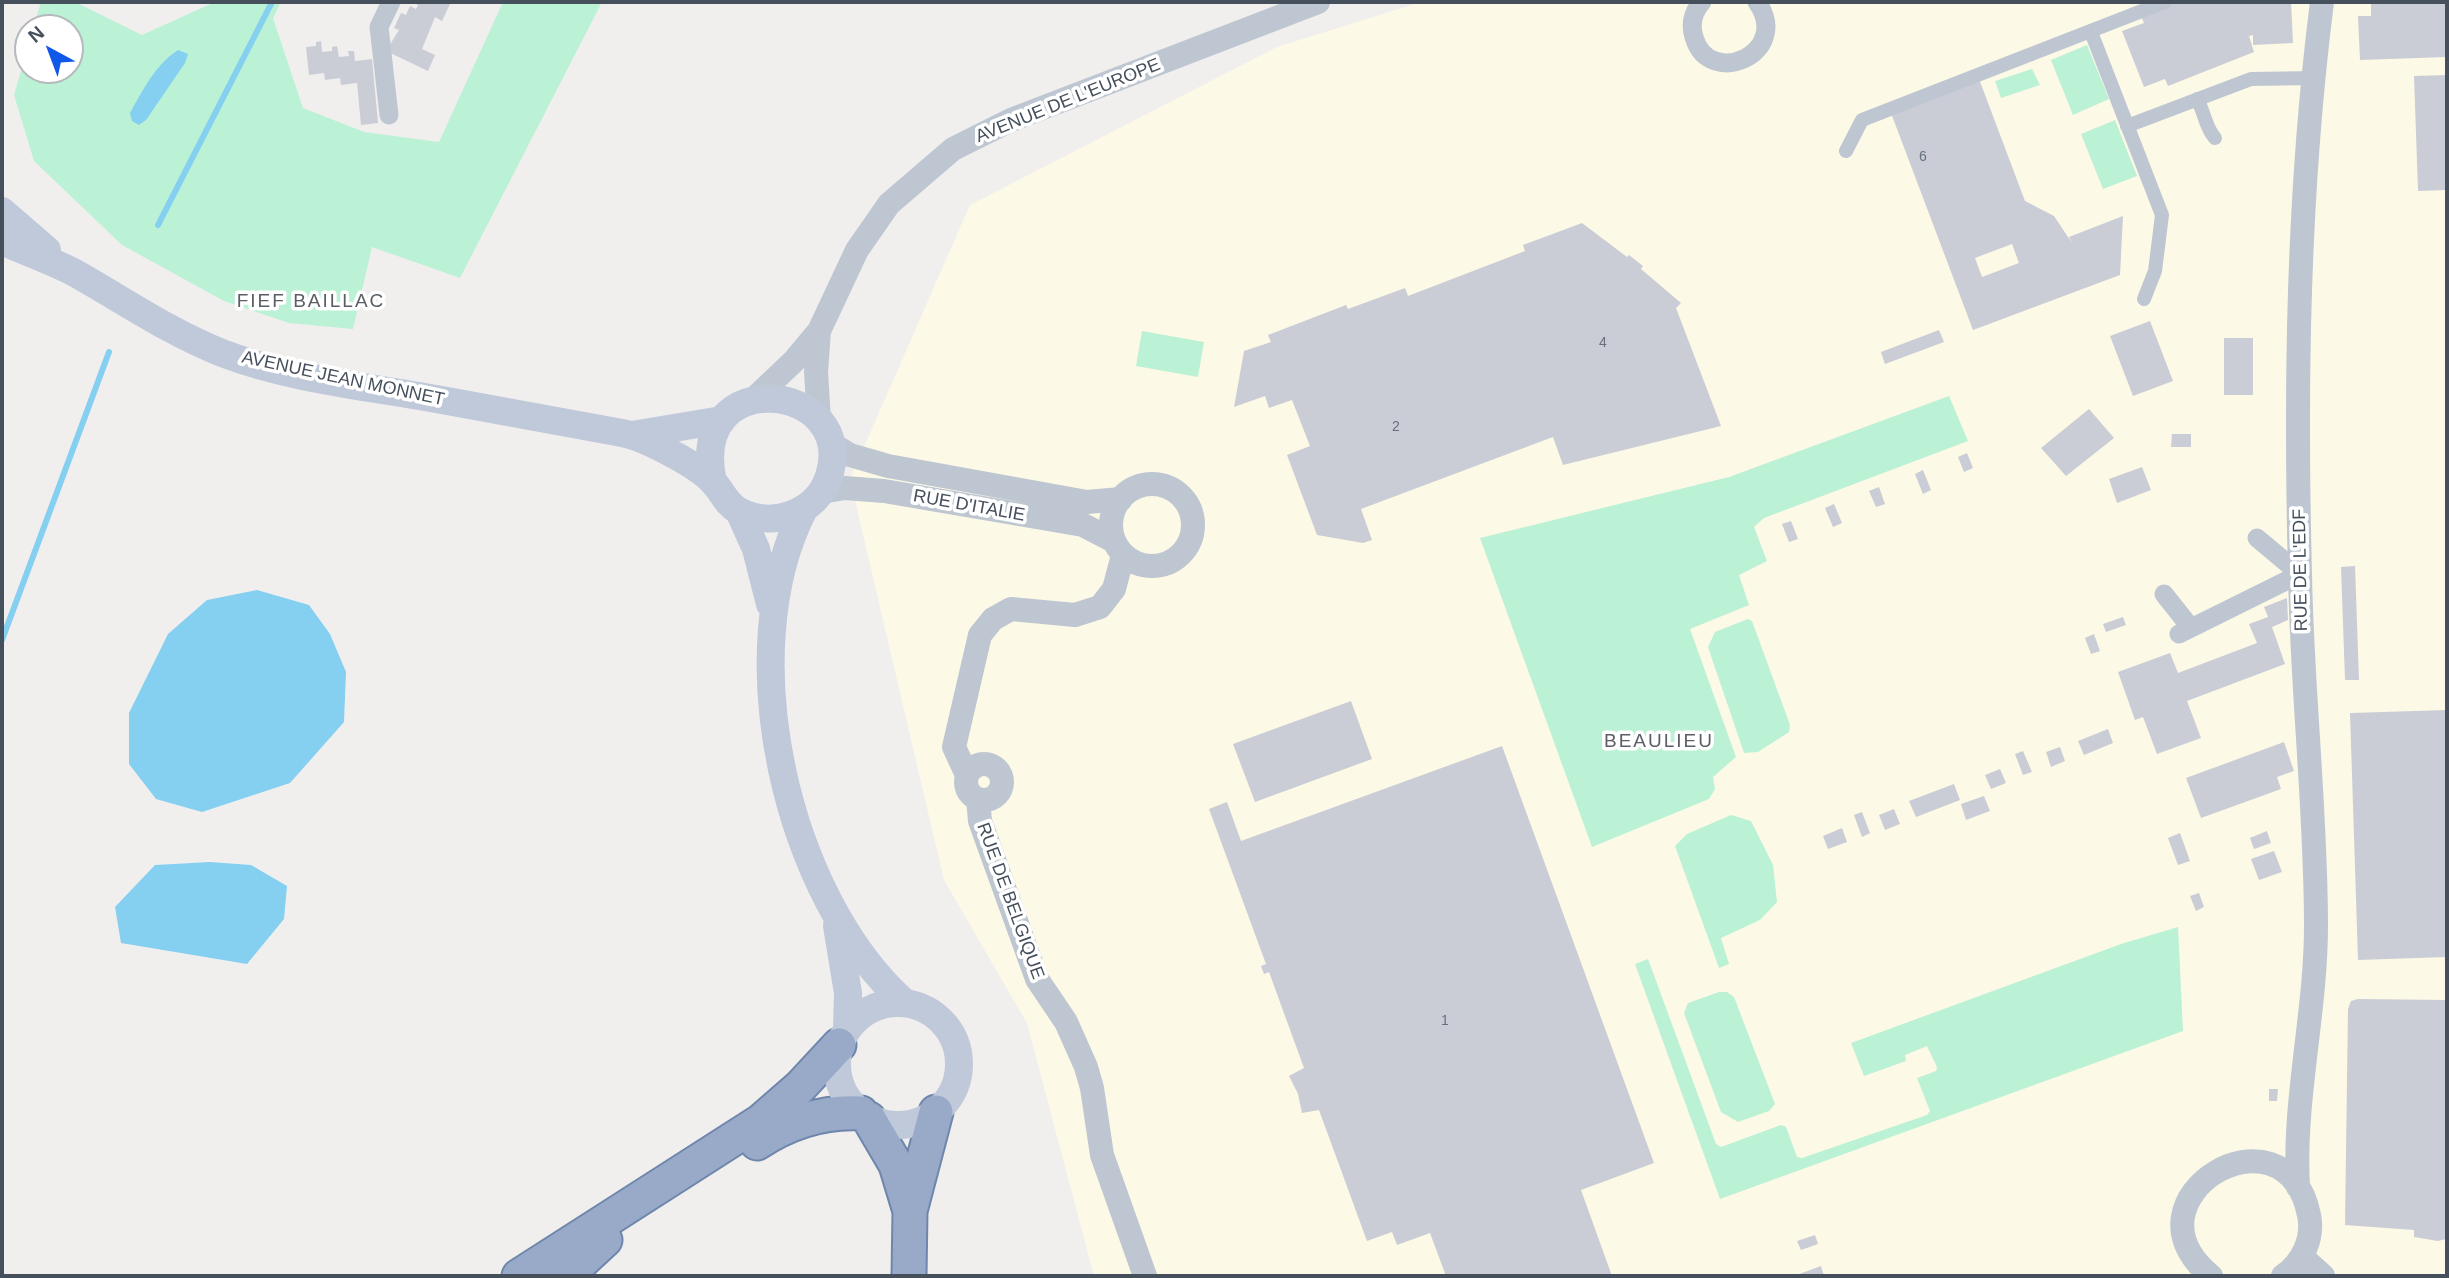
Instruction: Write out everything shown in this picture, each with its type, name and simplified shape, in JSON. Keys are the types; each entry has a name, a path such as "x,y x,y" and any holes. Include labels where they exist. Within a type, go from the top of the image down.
{"highway":[{"path":"519,1276 761,1121 815,1073 843,1037"},
{"path":"909,1276 910,1211 936,1112"},
{"path":"566,1276 610,1237 764,1138 796,1122 827,1113 865,1116 896,1165 910,1211"}],"main road":[{"name":"AVENUE JEAN MONNET","path":"2,211 73,272"},
{"name":"AVENUE JEAN MONNET","path":"2,241 73,272 222,353 326,379 632,435 684,462 713,482"},
{"path":"813,500 783,518 761,519 739,511 720,494 713,482 709,461 711,439 731,410 755,398 779,397 801,405 825,431 829,477 787,546 772,610 773,711 778,752 801,835 836,920 848,993 843,1037 836,1064 839,1083 848,1100 865,1116 892,1125 915,1123 936,1112 949,1099 957,1083 958,1046 950,1030 937,1016 922,1007 904,1002 882,1004 863,1013 843,1037"},
{"name":"AVENUE JEAN MONNET","path":"632,435 722,420"},
{"path":"739,511 756,549 772,610"},
{"path":"836,920 875,974 904,1002"}],"street":[{"path":"389,115 379,27 391,2"},
{"name":"AVENUE DE L'EUROPE","path":"755,398 794,361 819,331 857,250 889,204 953,149 1011,120 1318,2"},
{"path":"1700,3 1692,23 1696,43 1710,58 1732,63 1752,55 1765,35 1763,12 1756,2"},
{"path":"1846,151 1862,120 2165,2"},
{"name":"RUE DE L'EDF","path":"2298,1187 2296,1138 2309,1046 2316,926 2300,574 2298,383 2301,239 2322,2"},
{"path":"2091,32 2162,215 2155,271 2144,299"},
{"path":"2127,126 2251,79 2314,78"},
{"path":"2197,99 2206,114 2207,129 2215,138"},
{"name":"AVENUE DE L'EUROPE","path":"819,331 816,372 825,431"},
{"name":"RUE D'ITALIE","path":"825,431 849,455 888,467 1087,502 1121,499"},
{"path":"1140,486 1163,486 1183,499 1192,520 1192,532 1185,549 1166,564 1143,565 1118,548 1111,519 1121,499 1140,486"},
{"name":"RUE D'ITALIE","path":"813,500 845,488 884,491 1083,525 1118,548"},
{"path":"2164,594 2185,631 2300,574 2257,538"},
{"name":"RUE DE BELGIQUE","path":"1118,548 1114,589 1100,607 1075,615 1011,609 993,619 980,635 954,747 967,775 975,766 987,765 1000,777 998,793 989,799 978,800 980,821 1037,979 1066,1022 1086,1067 1105,1168 1145,1276"},
{"path":"2268,1165 2296,1138"},
{"path":"2211,1276 2191,1254 2185,1238 2187,1204 2195,1189 2217,1169 2233,1163 2268,1165 2285,1174 2298,1187 2307,1203 2311,1222 2309,1240 2302,1257 2283,1276"},
{"path":"2302,1257 2323,1276"}],"shaded area":[{"path":"1421,2 2447,2 2447,1276 1094,1276 1027,1023 944,880 850,479 970,205 1277,47"}],"green space":[{"path":"41,2 75,2 142,35 215,2 281,2 273,18 303,108 364,132 439,142 503,2 602,2 460,278 372,247 353,329 289,323 224,301 122,245 34,161 14,95 17,84 84,84 84,14 37,14"},
{"path":"2087,45 2109,99 2073,115 2051,60"},
{"path":"2032,69 2040,85 2001,98 1995,81"},
{"path":"2115,120 2137,176 2103,189 2081,134"},
{"path":"1142,331 1204,342 1198,377 1136,366"},
{"path":"1949,396 1968,441 1764,518 1754,527 1767,561 1739,575 1749,605 1690,629 1736,757 1713,777 1715,789 1709,799 1592,847 1480,538 1729,477"},
{"path":"1748,619 1752,621 1790,725 1789,732 1758,752 1744,753 1708,647 1715,632"},
{"path":"1731,815 1751,821 1773,865 1777,902 1760,920 1721,938 1729,964 1719,968 1675,846 1687,834"},
{"path":"2178,927 2183,1031 1720,1199 1635,964 1648,959 1716,1144 1721,1147 1781,1125 1786,1127 1797,1157 1802,1158 1927,1115 1930,1111 1917,1078 1936,1071 1937,1067 1927,1046 1905,1055 1906,1061 1864,1076 1851,1043 2121,944"},
{"path":"1719,992 1727,992 1734,997 1775,1104 1769,1111 1738,1122 1721,1112 1684,1013 1688,1003"}],"water":[{"path":"178,50 188,54 185,63 146,120 139,125 132,121 130,113 150,78"},
{"path":"257,590 309,605 330,634 346,672 344,722 290,783 202,812 156,799 129,764 129,713 168,634 207,600"},
{"path":"210,862 251,865 287,886 284,919 247,964 121,943 115,907 155,865"}],"building":[{"path":"412,2 450,4 442,21 435,17 422,49 435,55 428,71 386,51 399,30 394,28 401,13 406,15 410,6 416,9 418,5"},
{"path":"2177,2 2291,2 2293,43 2253,45 2253,35 2249,36 2254,52 2168,86 2165,79 2144,87 2122,31 2144,23 2141,16"},
{"path":"2371,2 2447,2 2447,57 2360,60 2358,16 2371,16"},
{"path":"321,41 322,52 332,51 332,47 337,46 339,57 349,56 348,51 354,51 355,61 372,59 378,123 361,125 357,83 341,85 340,78 325,80 324,73 309,75 306,47 316,46 316,42"},
{"path":"2447,75 2447,190 2418,191 2414,76"},
{"path":"1979,79 2025,201 2054,216 2072,243 2069,237 2123,216 2120,275 1973,330 1891,113","holes":["2012,244 2019,263 1982,277 1975,258"]},
{"path":"1582,223 1643,266 1641,269 1681,303 1676,308 1721,426 1563,465 1553,437 1361,509 1372,540 1363,543 1317,535 1287,455 1310,446 1292,400 1269,408 1265,396 1234,407 1244,351 1271,342 1268,335 1346,305 1348,309 1405,288 1408,296 1525,251 1523,245"},
{"path":"2150,321 2173,381 2133,396 2110,336"},
{"path":"1939,330 1944,342 1885,364 1881,352"},
{"path":"2224,338 2253,338 2253,395 2224,395"},
{"path":"2089,409 2114,438 2066,476 2041,448"},
{"path":"2172,434 2191,434 2191,447 2171,447"},
{"path":"1967,453 1973,468 1964,472 1958,457"},
{"path":"2142,467 2151,490 2117,503 2109,479"},
{"path":"1923,470 1931,490 1923,494 1915,474"},
{"path":"1879,487 1885,504 1876,507 1869,491"},
{"path":"1834,504 1842,523 1833,527 1825,508"},
{"path":"1791,521 1798,539 1789,542 1782,524"},
{"path":"2355,566 2359,680 2345,680 2341,567"},
{"path":"2287,598 2288,620 2272,627 2285,664 2187,701 2201,738 2157,754 2143,717 2135,720 2118,672 2170,653 2178,673 2257,643 2249,624 2268,617 2264,607"},
{"path":"2123,617 2126,625 2106,632 2103,624"},
{"path":"2094,634 2100,651 2091,654 2085,638"},
{"path":"1351,701 1372,759 1255,802 1233,744"},
{"path":"2447,710 2447,957 2358,960 2350,713"},
{"path":"2108,729 2113,743 2084,755 2078,741"},
{"path":"2284,742 2294,771 2277,777 2281,789 2201,818 2186,778"},
{"path":"1502,746 1654,1163 1581,1190 1612,1276 1446,1276 1430,1233 1397,1245 1392,1232 1367,1241 1319,1110 1302,1113 1298,1094 1289,1076 1304,1068 1269,972 1264,974 1261,966 1266,964 1209,809 1227,802 1241,841"},
{"path":"2060,747 2065,761 2051,767 2046,752"},
{"path":"2023,751 2032,772 2023,775 2015,754"},
{"path":"2000,769 2006,783 1991,789 1985,775"},
{"path":"1954,784 1960,800 1916,817 1909,801"},
{"path":"1984,796 1990,811 1966,820 1961,804"},
{"path":"1894,809 1900,824 1885,830 1879,815"},
{"path":"1862,812 1870,833 1862,837 1854,815"},
{"path":"1842,828 1847,842 1828,849 1823,836"},
{"path":"2267,831 2271,843 2254,849 2250,838"},
{"path":"2180,833 2190,861 2178,865 2168,838"},
{"path":"2274,851 2282,872 2259,880 2251,859"},
{"path":"2199,893 2204,907 2196,911 2190,896"},
{"path":"2447,1000 2446,1239 2438,1241 2414,1237 2414,1230 2345,1225 2348,1009 2351,1001"},
{"path":"2269,1089 2278,1089 2277,1101 2269,1101"},
{"path":"1815,1235 1818,1244 1801,1250 1797,1241"},
{"path":"1821,1266 1824,1276 1794,1276"}],"waterway":[{"path":"158,225 272,2"},
{"path":"2,640 109,352"}],"district":[{"name":"FIEF BAILLAC","path":"311,302"},
{"name":"BEAULIEU","path":"1659,742"}]}
